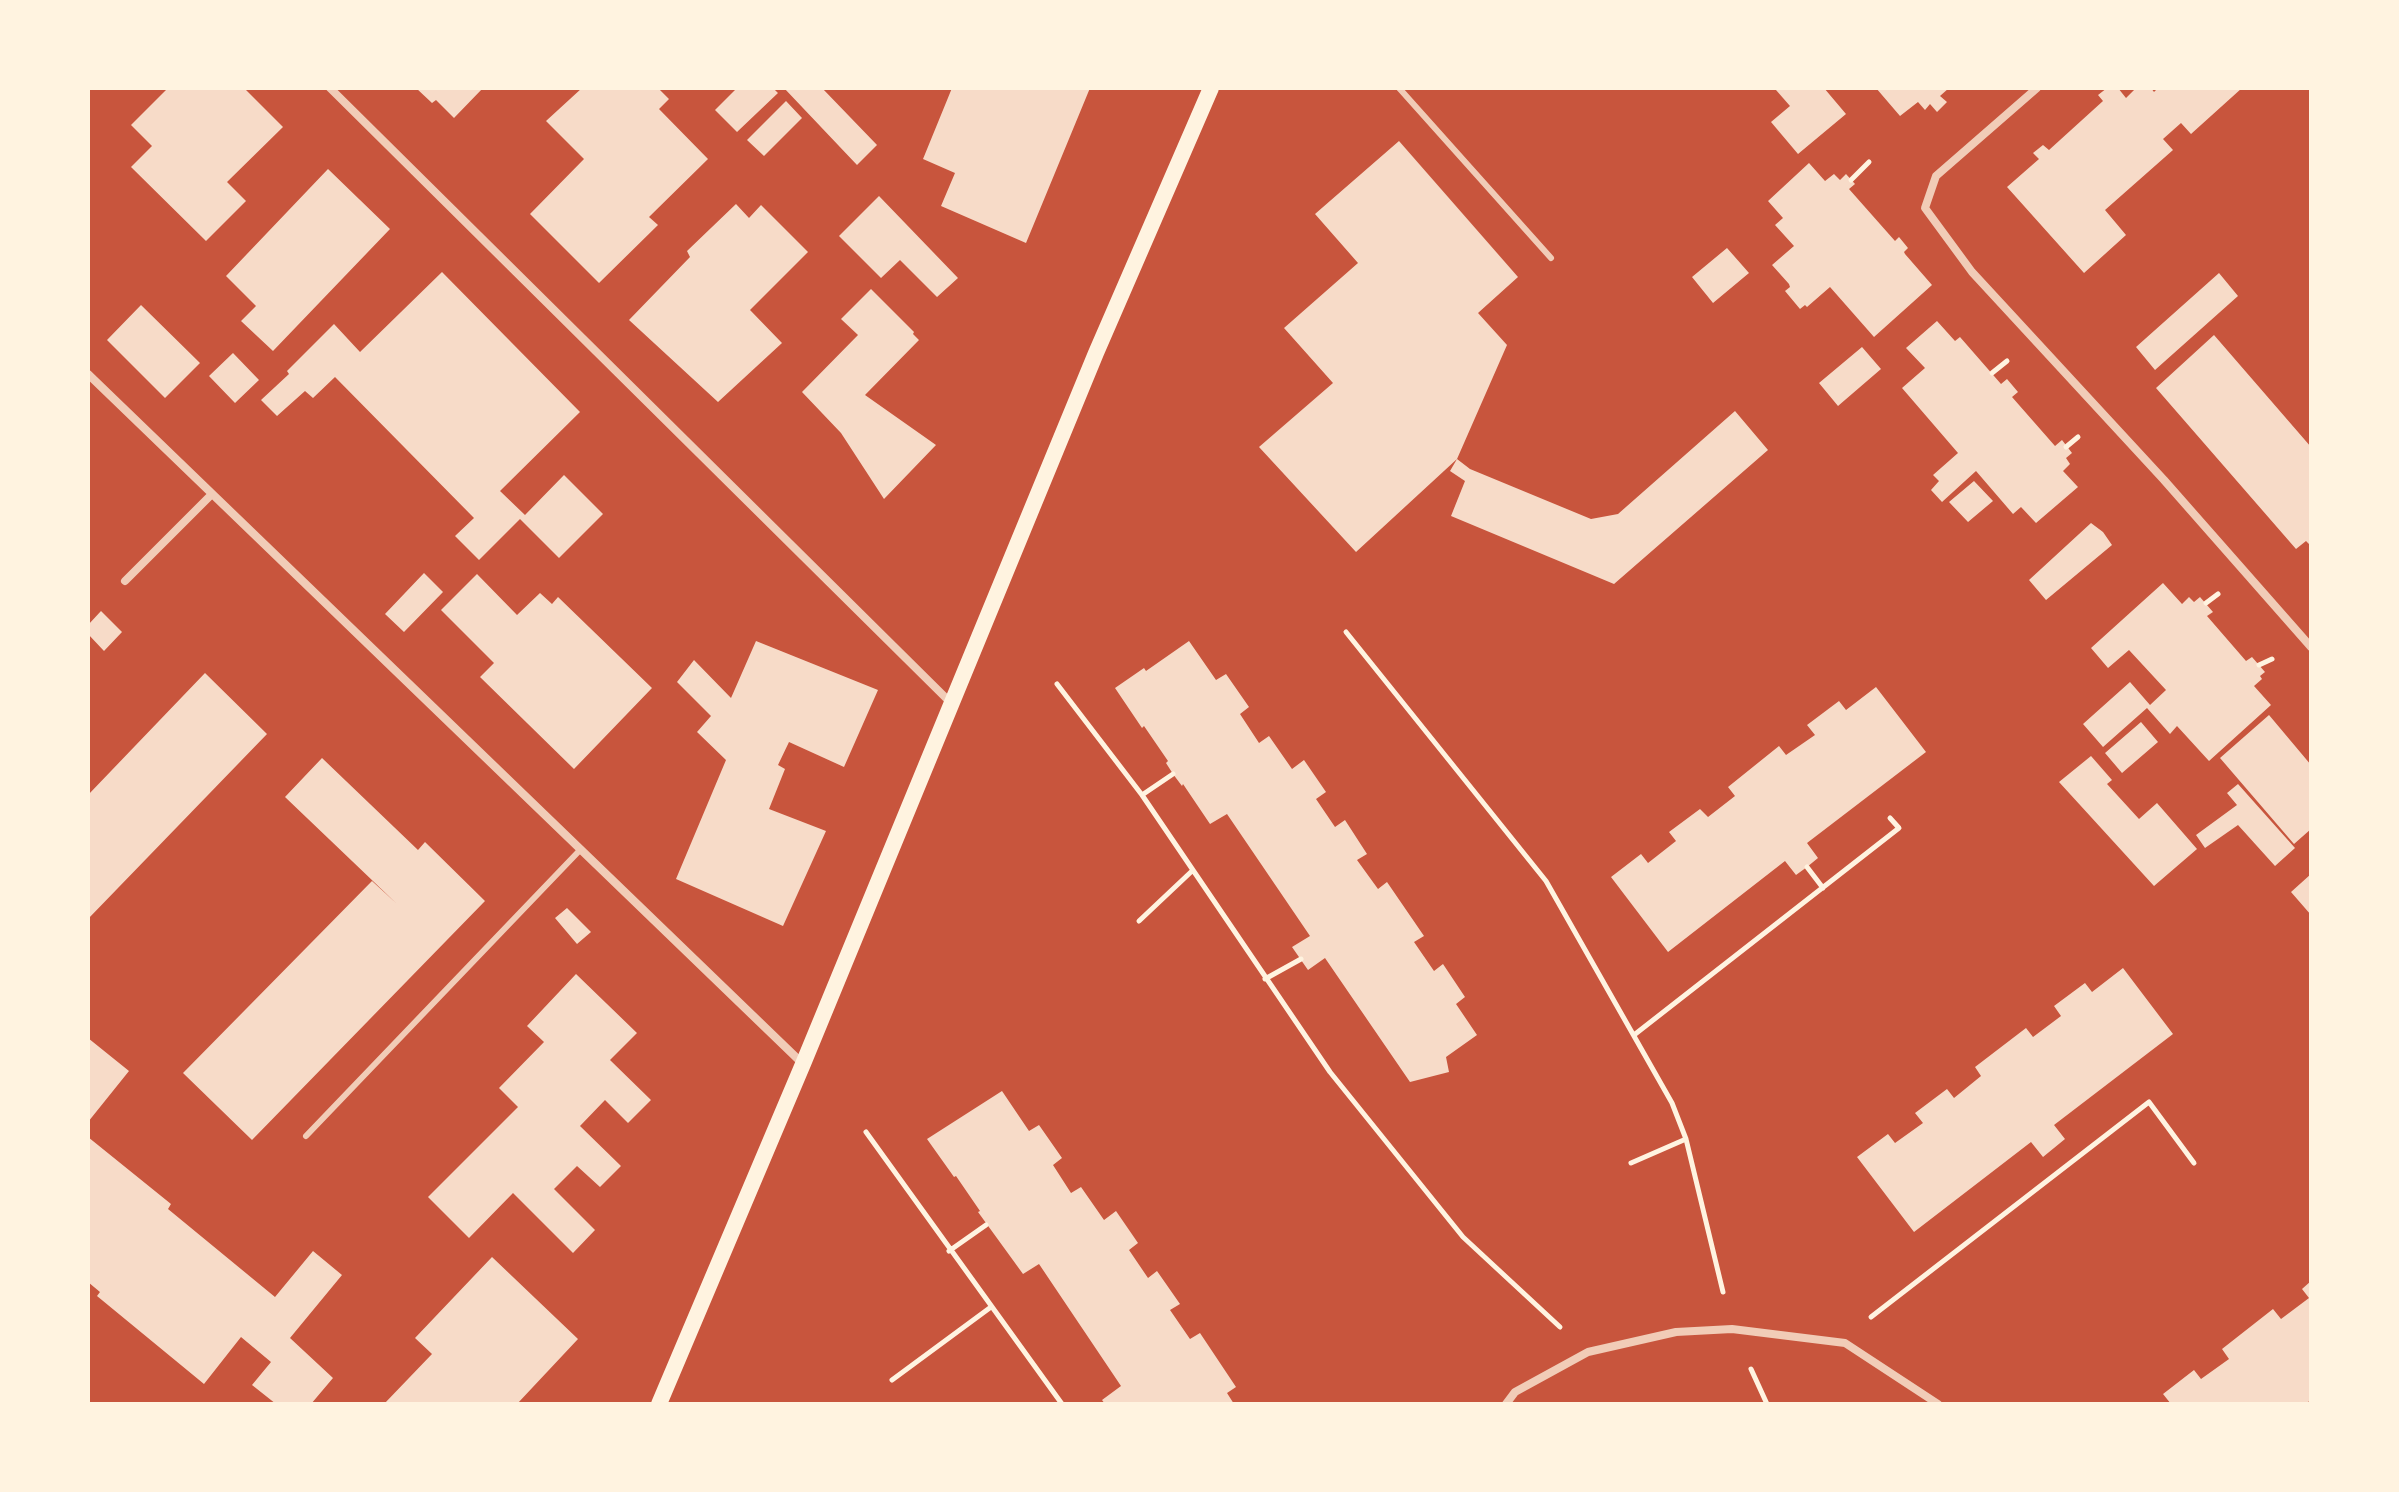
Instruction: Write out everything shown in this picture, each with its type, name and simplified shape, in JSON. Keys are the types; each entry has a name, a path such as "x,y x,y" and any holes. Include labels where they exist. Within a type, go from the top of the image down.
{"main road":[{"path":"659,1404 803,1064 1096,353 1211,88"}],"street":[{"path":"330,88 952,704"},
{"path":"2037,88 1936,176 1925,208 1972,272 2164,480 2311,647"},
{"path":"88,374 803,1064"},
{"path":"125,581 212,494"},
{"path":"1506,1404 1515,1392 1588,1352 1676,1332 1732,1329 1845,1343 1938,1404"}],"lane":[{"path":"1399,88 1551,258"},
{"path":"306,1136 581,849"}],"path":[{"path":"1851,180 1869,162"},
{"path":"1346,632 1546,881 1672,1103 1686,1139 1732,1329 1767,1404"},
{"path":"1057,684 1142,795 1330,1072 1463,1237 1588,1352"},
{"path":"1142,795 1173,774"},
{"path":"1634,1035 1899,828 1890,818"},
{"path":"1807,867 1823,888"},
{"path":"1139,921 1192,871"},
{"path":"1265,979 1301,959"},
{"path":"1839,1342 2149,1102 2194,1163"},
{"path":"866,1132 1062,1404"},
{"path":"1631,1163 1686,1139"},
{"path":"949,1251 986,1225"},
{"path":"892,1380 991,1307"}],"building":[{"path":"168,88 244,88 283,127 227,182 246,201 206,241 131,167 152,146 131,125"},
{"path":"416,88 483,88 454,118 436,100 432,103"},
{"path":"582,88 658,88 669,99 659,109 708,159 649,217 658,225 599,283 530,214 584,159 546,121"},
{"path":"737,88 773,88 778,93 737,132 715,110"},
{"path":"784,88 822,88 877,145 857,165"},
{"path":"952,88 1090,88 1026,243 941,206 955,173 923,159"},
{"path":"1824,88 1846,114 1798,154 1771,122 1790,106 1776,90"},
{"path":"1876,88 1949,88 1940,96 1947,102 1937,112 1930,104 1925,110 1918,102 1900,116"},
{"path":"2107,88 2118,88 2126,98 2136,88 2151,88 2154,92 2158,88 2242,88 2191,134 2181,123 2163,139 2173,150 2105,210 2126,235 2084,273 2007,187 2039,159 2033,153 2043,145 2049,150 2103,101 2098,95"},
{"path":"786,101 802,118 764,156 747,140"},
{"path":"1399,141 1518,277 1478,313 1507,345 1457,459 1356,552 1259,447 1333,383 1284,328 1358,263 1315,214"},
{"path":"1809,163 1825,181 1834,174 1840,180 1846,174 1855,184 1849,189 1895,241 1899,237 1908,248 1905,254 1932,285 1874,337 1830,287 1807,307 1805,305 1800,309 1785,291 1789,284 1772,265 1794,246 1775,225 1783,218 1768,201"},
{"path":"328,169 390,229 273,351 241,321 256,306 226,276"},
{"path":"879,196 958,278 937,297 900,260 881,278 839,236"},
{"path":"736,204 749,218 761,205 808,252 750,310 782,343 718,402 629,320 690,257 687,251"},
{"path":"1727,248 1749,273 1713,303 1692,277"},
{"path":"442,272 580,412 500,491 525,515 564,475 603,514 559,558 520,519 479,560 455,536 474,518 335,377 313,398 305,391 277,416 261,400 334,324 360,352"},
{"path":"2219,273 2238,296 2155,370 2136,347"},
{"path":"871,289 919,340 865,395 936,445 884,499 841,433 802,392 858,335 841,319"},
{"path":"141,305 200,363 165,398 107,340"},
{"path":"1937,321 1955,341 1960,337 2001,384 2007,379 2018,392 2012,397 2055,446 2062,440 2072,453 2066,458 2070,464 2063,471 2078,487 2036,523 2021,507 2013,514 1976,471 1942,502 1931,490 1939,481 1933,475 1958,453 1902,388 1925,368 1906,348"},
{"path":"2214,335 2311,447 2311,546 2306,541 2296,549 2156,388"},
{"path":"1862,347 1881,369 1838,406 1819,383"},
{"path":"233,353 259,380 235,403 209,376"},
{"path":"1735,411 1768,450 1614,584 1451,516 1465,481 1450,471 1457,459 1470,469 1591,519 1618,514"},
{"path":"1974,481 1993,501 1968,522 1949,502"},
{"path":"2091,523 2103,532 2112,545 2046,600 2029,580"},
{"path":"424,573 443,592 404,632 385,614"},
{"path":"477,574 517,615 540,593 552,604 558,597 652,688 574,769 480,677 494,663 441,610"},
{"path":"2163,583 2182,604 2189,597 2194,602 2200,597 2213,612 2207,616 2246,661 2252,657 2265,672 2254,686 2271,705 2209,761 2177,726 2170,734 2147,708 2103,747 2083,724 2130,682 2150,705 2166,690 2129,650 2108,668 2091,648"},
{"path":"101,611 122,632 104,651 88,634 88,625"},
{"path":"756,641 878,690 844,767 789,742 778,765 785,769 769,809 826,831 783,926 676,879 726,760 697,732 711,716 677,682 694,660 731,698"},
{"path":"1189,641 1216,680 1226,674 1249,707 1240,714 1259,743 1269,736 1292,769 1304,760 1326,792 1316,799 1335,827 1345,820 1367,854 1357,860 1378,889 1387,882 1424,936 1414,942 1434,971 1443,964 1465,997 1456,1004 1477,1035 1446,1057 1449,1072 1410,1082 1325,958 1308,970 1292,947 1310,936 1227,814 1210,824 1115,688"},
{"path":"205,673 267,734 88,919 88,795"},
{"path":"1876,687 1926,752 1807,843 1818,858 1807,867 1796,875 1785,861 1668,952 1611,877 1641,854 1648,863 1676,841 1669,832 1700,809 1708,817 1735,796 1728,787 1779,746 1786,755 1815,735 1807,725 1839,701 1846,710"},
{"path":"2269,715 2311,765 2311,829 2294,844 2220,758"},
{"path":"2141,722 2158,742 2122,773 2105,753"},
{"path":"2091,756 2112,780 2107,784 2139,819 2157,803 2197,849 2154,886 2059,782"},
{"path":"322,758 418,850 425,842 485,901 252,1140 183,1073 372,881 397,904 285,797"},
{"path":"2238,784 2295,848 2275,866 2238,825 2205,848 2196,835 2237,805 2227,793"},
{"path":"2311,874 2311,915 2291,892"},
{"path":"567,908 591,932 577,944 555,918"},
{"path":"2123,968 2173,1034 2054,1125 2065,1139 2043,1157 2031,1142 1914,1232 1857,1157 1888,1134 1895,1143 1923,1123 1915,1113 1947,1089 1954,1098 1981,1076 1975,1067 2026,1028 2033,1037 2061,1016 2054,1006 2085,983 2092,992"},
{"path":"576,974 637,1033 610,1060 651,1100 628,1123 605,1100 580,1126 621,1166 600,1187 577,1166 554,1189 595,1230 573,1253 513,1193 469,1238 428,1197 518,1107 499,1088 544,1042 527,1026"},
{"path":"88,1038 129,1071 88,1122"},
{"path":"1002,1091 1029,1131 1039,1125 1062,1158 1053,1165 1071,1193 1081,1187 1104,1220 1116,1211 1138,1243 1129,1250 1148,1278 1157,1271 1180,1304 1170,1310 1190,1339 1200,1333 1236,1387 1227,1393 1234,1404 1105,1404 1102,1400 1121,1386 1039,1264 1023,1274 927,1139"},
{"path":"88,1137 171,1204 168,1209 275,1297 313,1251 342,1275 290,1338 333,1378 311,1404 276,1404 252,1385 271,1362 241,1337 204,1384 97,1296 100,1292 88,1282"},
{"path":"492,1257 578,1339 517,1404 384,1404 432,1354 415,1338"},
{"path":"2311,1281 2311,1400 2305,1404 2171,1404 2163,1394 2194,1370 2201,1379 2229,1359 2222,1349 2273,1309 2281,1319 2309,1298 2302,1289"}]}
